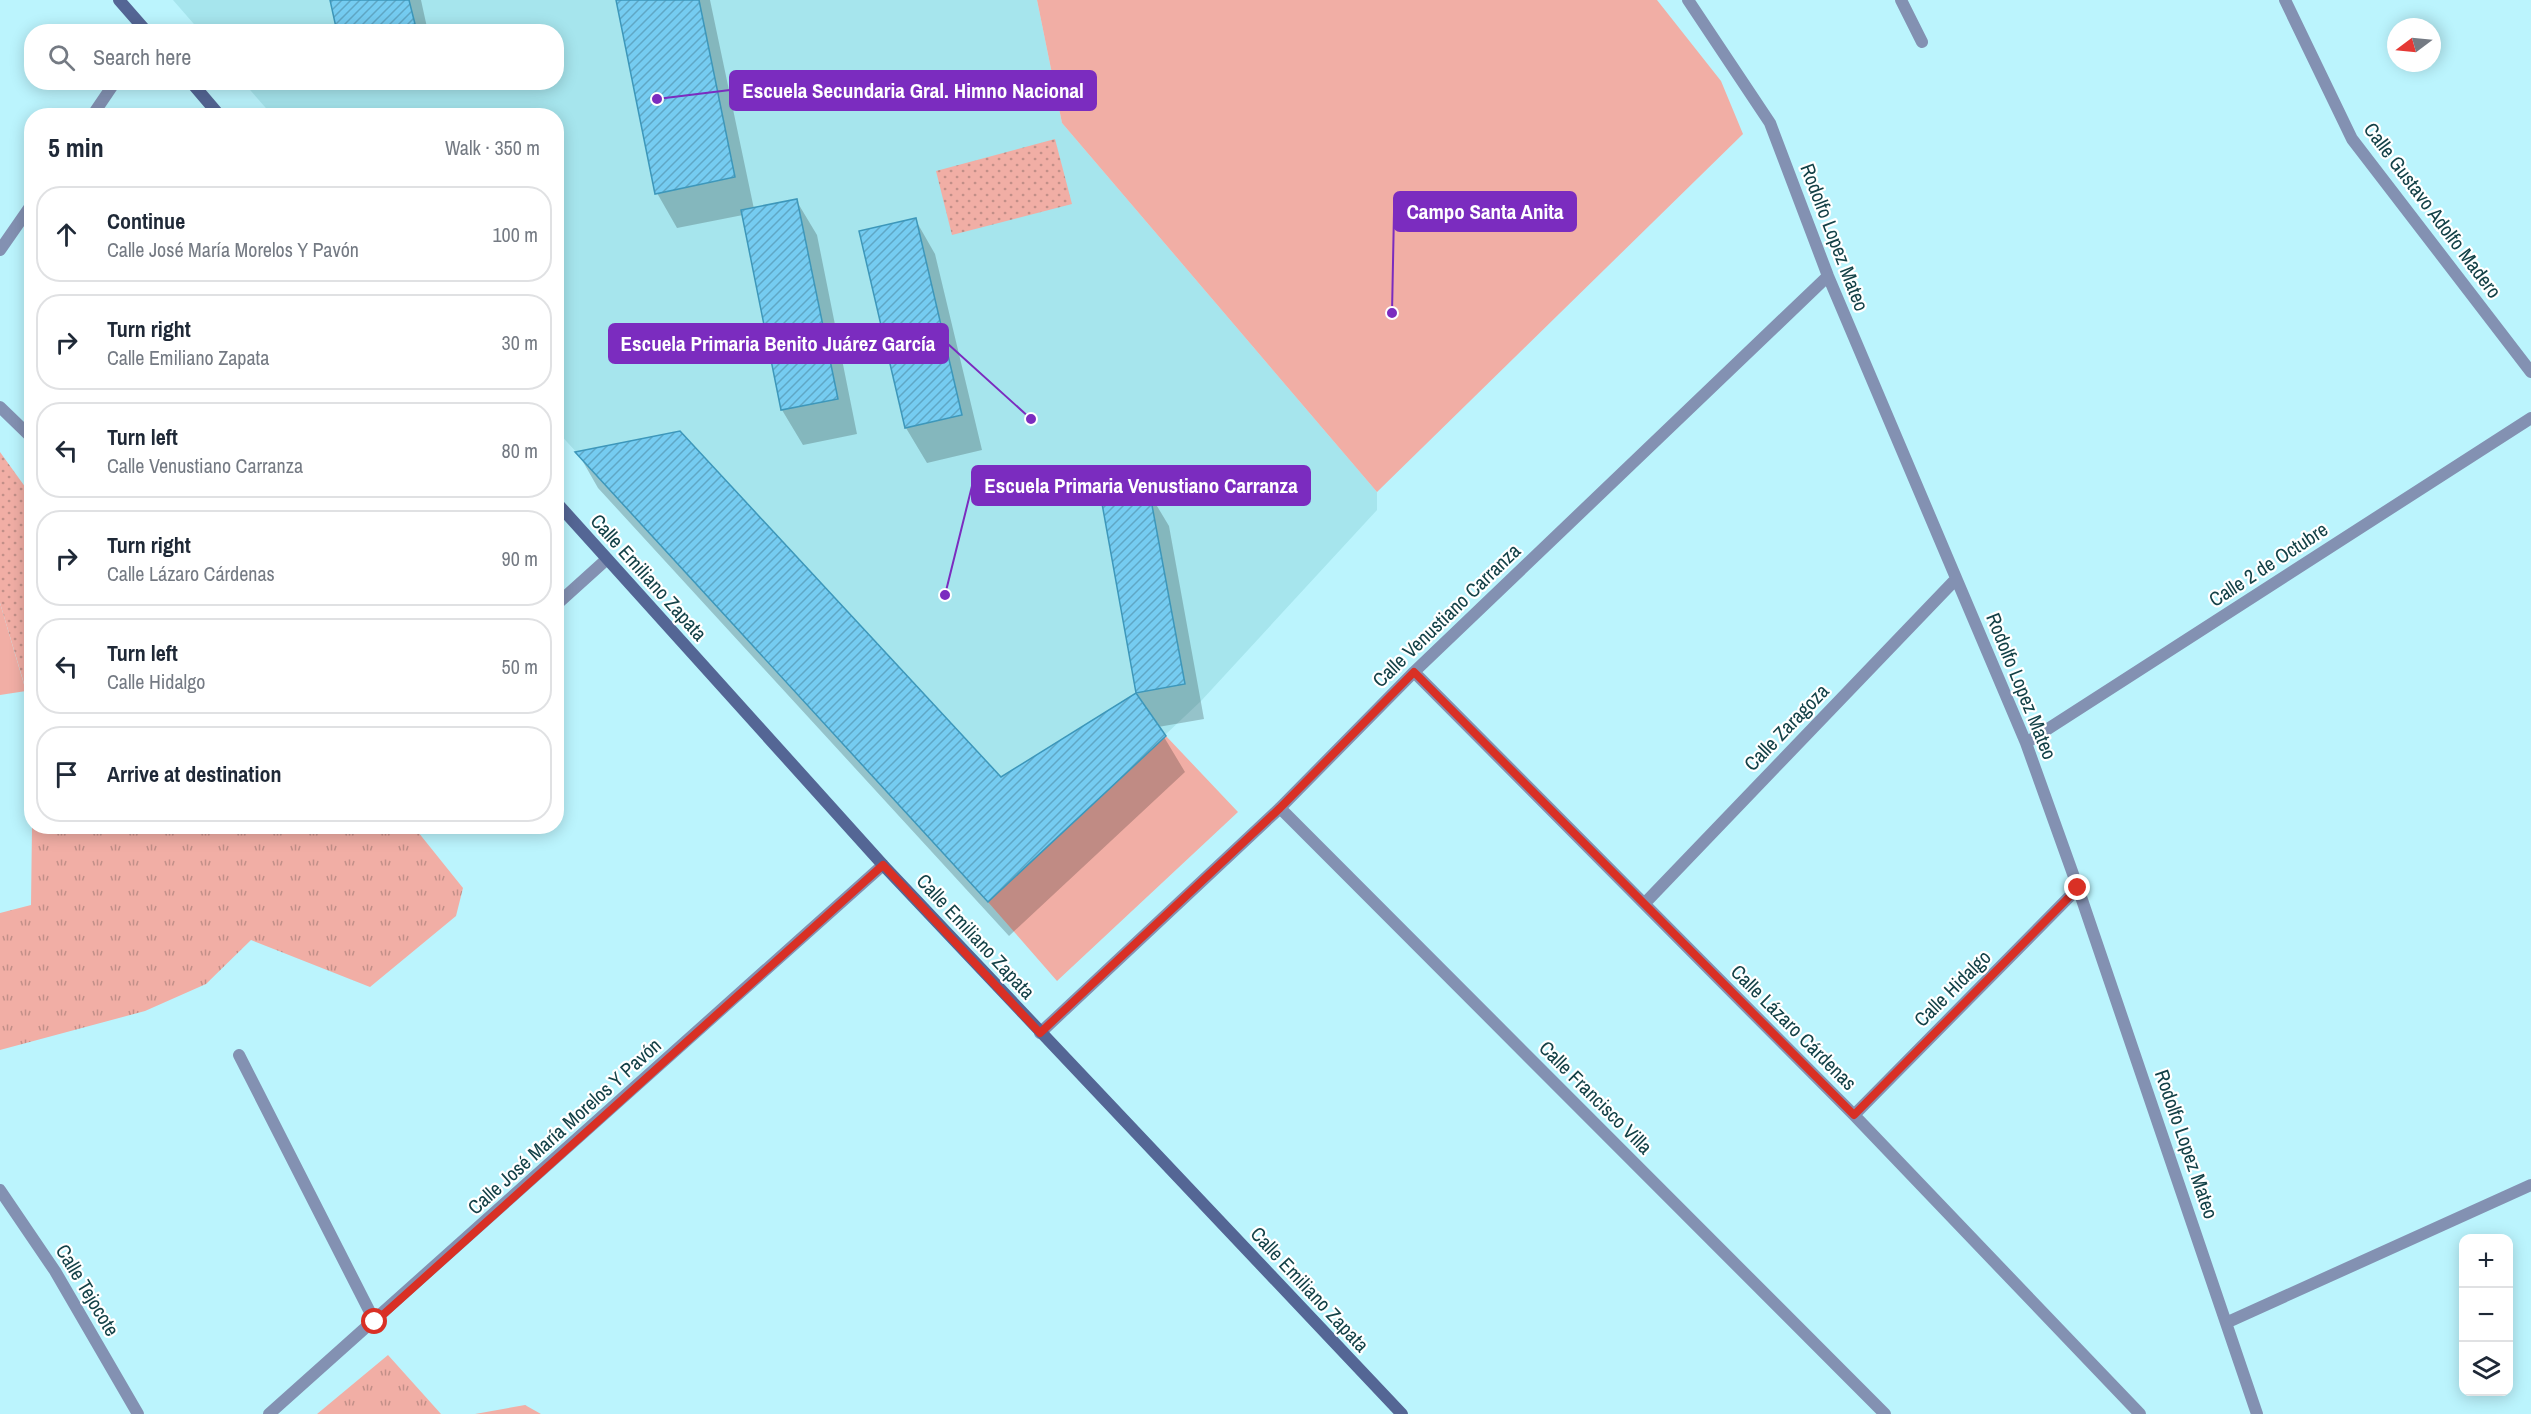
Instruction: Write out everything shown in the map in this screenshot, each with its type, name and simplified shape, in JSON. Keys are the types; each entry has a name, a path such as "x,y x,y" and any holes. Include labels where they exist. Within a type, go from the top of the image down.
{"main road":[{"path":"119,0 140,24"},
{"path":"198,90 213,108"},
{"name":"Calle Emiliano Zapata","path":"564,511 883,865 1402,1414"}],"street":[{"name":"Rodolfo Lopez Mateo","path":"1688,0 1770,123 1828,276 2026,743 2228,1322 2257,1414"},
{"path":"1901,0 1922,42"},
{"name":"Calle Gustavo Adolfo Madero","path":"2285,0 2352,139 2531,372"},
{"path":"97,108 110,90"},
{"path":"0,250 24,216"},
{"name":"Calle Venustiano Carranza","path":"1040,1033 1280,808 1414,672 1828,276"},
{"path":"0,407 24,430"},
{"name":"Calle 2 de Octubre","path":"2026,743 2531,418"},
{"path":"564,598 607,559"},
{"name":"Calle Zaragoza","path":"1645,903 1956,579"},
{"name":"Calle Lázaro Cárdenas","path":"1414,672 1854,1115 2140,1414"},
{"name":"Calle Francisco Villa","path":"1280,808 1886,1414"},
{"name":"Calle José María Morelos Y Pavón","path":"269,1414 375,1322 883,865"},
{"name":"Calle Hidalgo","path":"1854,1115 2078,888"},
{"path":"239,1055 375,1322"},
{"path":"2228,1322 2531,1185"},
{"name":"Calle Tejocote","path":"0,1190 55,1271 138,1414"}],"shaded area":[{"path":"173,0 1037,0 1062,123 1377,492 1377,510 1201,701 988,902 564,439 564,108 266,108 250,90 564,90 564,24 194,24"}],"green space":[{"path":"1037,0 1657,0 1721,81 1743,134 1377,492 1062,123"},
{"path":"1055,139 1072,204 952,235 936,171"},
{"path":"0,452 24,485 24,684 0,603"},
{"path":"0,603 24,684 24,691 0,695"},
{"path":"1166,736 1238,812 1057,981 988,902"},
{"path":"32,834 420,834 463,888 456,916 370,987 251,940 206,984 145,1011 0,1050 0,913 31,905"},
{"path":"388,1355 441,1414 317,1414"},
{"path":"525,1405 541,1414 475,1414"}],"building":[{"path":"330,0 409,0 415,24 335,24"},
{"path":"616,0 699,0 735,177 655,194"},
{"path":"797,199 838,399 781,410 741,210"},
{"path":"916,218 962,415 905,428 859,231"},
{"path":"680,431 1001,777 1136,693 1166,736 988,902 575,452"},
{"path":"1149,489 1185,684 1136,693 1101,498"}],"place":[{"name":"Escuela Secundaria Gral. Himno Nacional","path":"657,99"},
{"name":"Campo Santa Anita","path":"1392,313"},
{"name":"Escuela Primaria Benito Juárez García","path":"1031,419"},
{"name":"Escuela Primaria Venustiano Carranza","path":"945,595"}],"route":[{"path":"375,1322 883,865 1040,1033 1280,808 1414,672 1854,1115 2078,888"}]}
